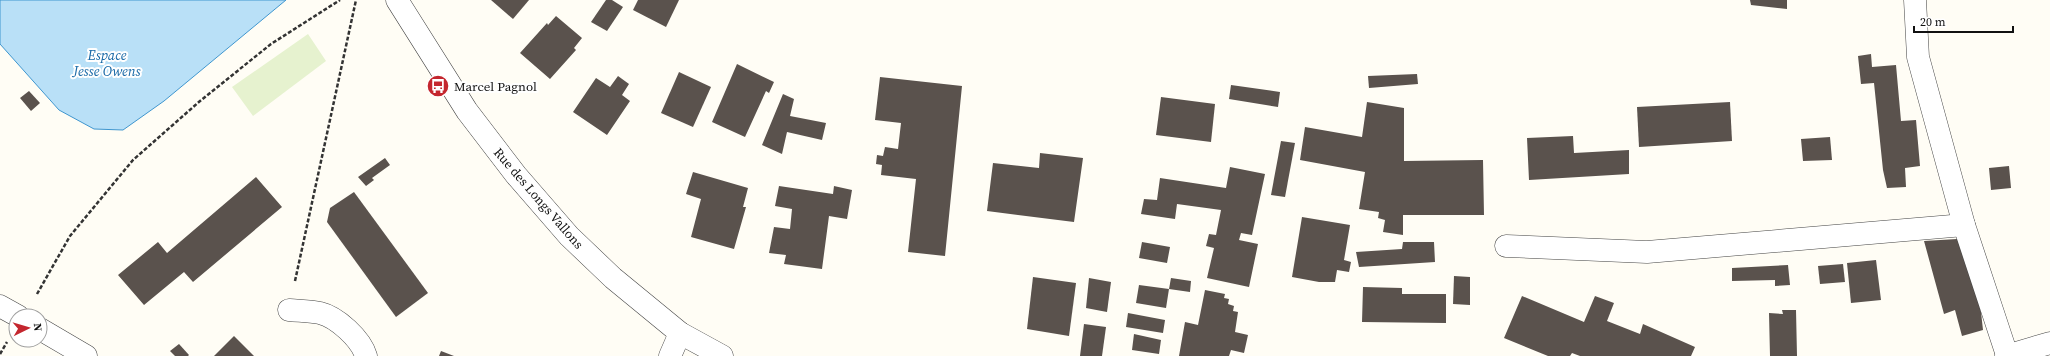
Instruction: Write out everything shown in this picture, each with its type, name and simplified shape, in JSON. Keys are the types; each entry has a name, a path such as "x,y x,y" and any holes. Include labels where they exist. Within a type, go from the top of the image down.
{"street":[{"name":"Rue des Longs Vallons","path":"397,0 467,111 516,175 569,236 613,278 680,333 722,356"},
{"path":"1915,0 1918,57 1964,225 2006,356 2050,344"},
{"path":"1506,246 1647,252 1964,225"},
{"path":"289,310 322,313 350,330 364,348 366,356"},
{"path":"670,356 680,333"},
{"path":"48,334 86,356"}],"path":[{"path":"35,296 70,236 133,160 200,102 271,44 340,0"},
{"path":"289,310 356,0"}],"green space":[{"path":"308,34 326,61 253,116 232,87"}],"water":[{"name":"Espace Jesse Owens","path":"0,0 286,0 164,101 123,130 94,129 59,110 0,44"}],"building":[{"path":"491,0 529,0 513,19"},
{"path":"606,0 612,0 623,7 607,31 591,22"},
{"path":"638,0 679,0 666,27 633,10"},
{"path":"1750,0 1787,0 1787,9 1751,5"},
{"path":"556,16 582,38 574,48 576,50 550,79 520,53 547,23 548,25"},
{"path":"1871,54 1872,67 1896,65 1901,121 1916,120 1920,166 1905,168 1906,187 1887,188 1883,170 1874,83 1861,84 1858,56"},
{"path":"737,64 774,82 769,93 766,91 745,137 712,122"},
{"path":"679,72 711,87 693,127 661,113"},
{"path":"1417,74 1418,84 1369,88 1368,76"},
{"path":"618,76 629,84 622,95 630,101 607,135 573,112 596,78 610,87"},
{"path":"880,77 962,86 945,256 908,252 916,179 881,175 882,165 876,164 877,155 883,156 885,147 898,149 901,123 875,120"},
{"path":"1231,85 1280,92 1278,107 1229,99"},
{"path":"29,91 40,103 31,111 20,98"},
{"path":"783,94 794,99 790,116 826,123 822,140 787,132 782,154 762,145"},
{"path":"1161,97 1215,104 1211,142 1156,135"},
{"path":"1367,102 1404,108 1404,161 1483,160 1484,215 1403,215 1403,235 1383,232 1385,220 1378,218 1379,212 1359,209 1365,172 1300,160 1305,127 1362,137"},
{"path":"1730,102 1732,141 1639,147 1637,107"},
{"path":"1573,136 1574,153 1629,150 1629,174 1529,180 1527,138"},
{"path":"1830,137 1832,160 1803,161 1801,139"},
{"path":"1281,141 1295,143 1285,197 1271,195"},
{"path":"1040,153 1083,158 1074,222 987,211 993,163 1039,168"},
{"path":"385,158 390,165 372,178 374,180 366,186 358,177"},
{"path":"2009,166 2011,188 1991,190 1989,168"},
{"path":"1230,167 1265,174 1252,235 1241,233 1239,240 1258,244 1249,287 1207,278 1214,248 1206,246 1209,234 1216,235 1221,210 1177,204 1175,219 1141,214 1144,199 1157,200 1160,178 1226,188"},
{"path":"693,172 748,188 743,207 746,207 734,249 691,237 701,199 686,194"},
{"path":"256,177 282,207 193,282 184,272 144,305 118,275 158,242 167,253"},
{"path":"779,186 833,194 834,186 852,190 847,219 829,216 822,269 784,264 786,255 769,253 774,227 790,229 792,209 775,206"},
{"path":"354,192 428,293 396,317 327,222 330,208"},
{"path":"1302,217 1350,225 1344,260 1351,262 1349,272 1337,270 1335,282 1319,282 1292,277"},
{"path":"1957,239 1966,255 1981,312 1983,330 1962,336 1955,310 1944,314 1924,241"},
{"path":"1142,242 1170,247 1167,263 1139,258"},
{"path":"1403,242 1434,242 1435,262 1359,267 1356,252 1402,249"},
{"path":"1876,260 1881,300 1851,303 1847,263"},
{"path":"1843,264 1845,282 1820,284 1818,266"},
{"path":"1788,265 1790,285 1775,286 1775,280 1732,281 1732,268"},
{"path":"1454,276 1470,277 1470,305 1453,304"},
{"path":"1033,277 1076,283 1069,336 1027,329"},
{"path":"1089,278 1111,282 1107,312 1086,308"},
{"path":"1171,278 1191,281 1190,292 1169,289"},
{"path":"1139,285 1169,289 1166,308 1136,303"},
{"path":"1363,287 1402,288 1402,294 1446,294 1446,323 1362,322"},
{"path":"1205,290 1225,294 1224,298 1229,299 1228,304 1234,306 1233,311 1238,312 1235,332 1248,335 1244,353 1231,350 1229,356 1179,356 1185,322 1198,325"},
{"path":"1522,296 1584,322 1595,296 1614,303 1607,321 1640,334 1643,324 1695,347 1691,356 1580,356 1572,353 1570,356 1548,356 1504,338"},
{"path":"1782,310 1796,310 1797,356 1770,356 1769,313 1783,314"},
{"path":"1128,313 1165,320 1163,333 1126,327"},
{"path":"1084,324 1106,327 1102,356 1080,356"},
{"path":"1134,334 1161,340 1159,354 1132,350"},
{"path":"234,336 254,356 214,356"},
{"path":"179,344 189,355 188,356 175,356 170,351"},
{"path":"441,351 454,356 439,356"}],"place":[{"name":"Marcel Pagnol","path":"438,86"}]}
